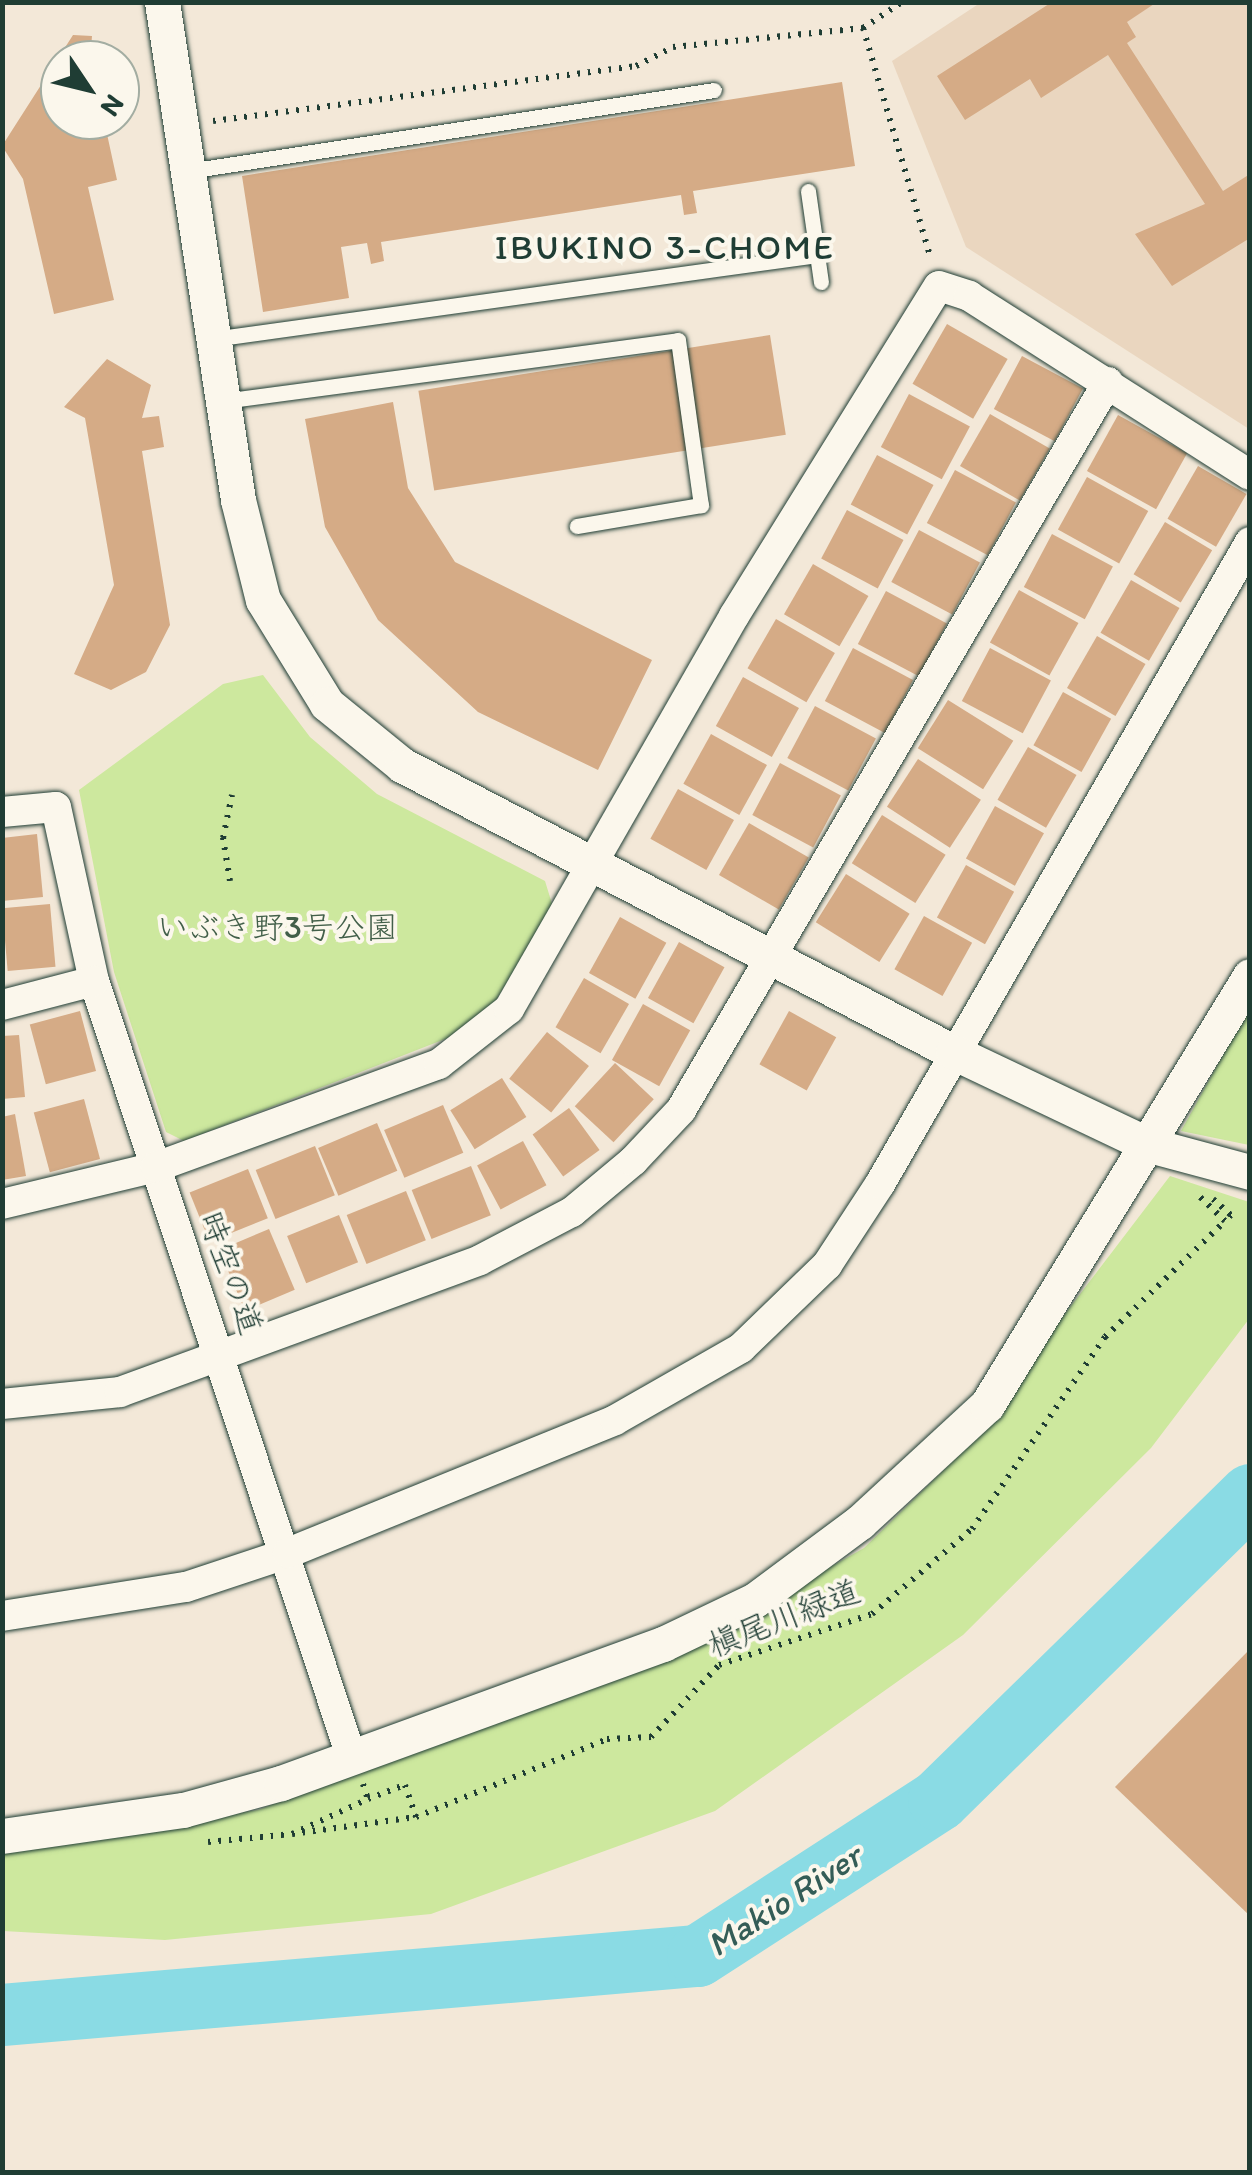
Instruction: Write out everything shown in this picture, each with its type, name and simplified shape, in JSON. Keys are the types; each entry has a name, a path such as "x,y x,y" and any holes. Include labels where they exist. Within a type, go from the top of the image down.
{"street":[{"path":"162,2 223,401 263,600 327,704 402,765 953,1052 1149,1145 1250,1172"},
{"path":"2,1204 156,1167 439,1064 509,1009 939,286 1108,382 1250,476"},
{"path":"2,1404 120,1392 223,1350 480,1260 572,1212 681,1110 769,954 1108,382"},
{"path":"2,1616 186,1588 288,1552 615,1420 741,1348 826,1264 1250,542"},
{"name":"時空の道","path":"2,812 56,808 94,981 223,1350 352,1759"},
{"path":"2,1836 183,1810 352,1759 663,1644 754,1600 860,1522 988,1406 1250,976"},
{"path":"2,1005 94,981"}],"lane":[{"path":"188,171 714,90"},
{"path":"808,191 821,282"},
{"path":"213,339 817,255"},
{"path":"223,401 678,340 701,505 577,526"}],"path":[{"path":"207,122 636,66 673,47 863,28 902,2"},
{"path":"863,28 939,286"},
{"path":"230,881 224,838 232,795"},
{"name":"槇尾川緑道","path":"292,1834 416,1817 589,1754 607,1739 658,1734 718,1664 872,1614 934,1570 1105,1336 1225,1222 1194,1181"},
{"path":"352,1759 368,1799 405,1785 416,1817"}],"shaded area":[{"path":"980,3 1249,3 1249,429 966,247 892,61"}],"green space":[{"name":"いぶき野3号公園","path":"263,675 310,737 377,794 545,881 553,907 493,1005 463,1032 184,1141 166,1132 114,972 79,790 223,684"},
{"path":"1249,1008 1249,1145 1181,1131"},
{"path":"1170,1176 1249,1202 1249,1319 1151,1448 963,1635 715,1811 431,1914 165,1940 3,1931 2,1849 258,1810 715,1632 864,1548 952,1462"}],"building":[{"path":"1052,2 1157,2 1127,22 1136,37 1127,43 1223,191 1250,174 1250,238 1172,286 1135,234 1205,204 1108,55 1041,98 1030,79 965,120 937,76"},
{"path":"73,35 92,36 92,40 70,40"},
{"path":"842,82 855,166 693,191 697,213 684,215 681,195 381,242 384,261 371,264 367,243 341,247 349,298 263,312 242,176"},
{"path":"40,87 40,140 108,140 117,180 88,187 114,300 54,314 23,179 2,146"},
{"path":"947,324 1008,359 973,419 912,384"},
{"path":"770,335 786,435 434,490 418,391"},
{"path":"1022,356 1083,388 1055,441 994,409"},
{"path":"107,359 151,385 142,418 159,416 164,447 142,451 170,625 146,672 111,690 74,674 114,585 85,418 64,407"},
{"path":"909,394 970,426 942,479 881,447"},
{"path":"393,402 408,488 455,562 652,660 598,770 478,712 378,620 325,527 305,419"},
{"path":"990,414 1050,448 1020,500 960,466"},
{"path":"1118,415 1187,453 1156,509 1087,471"},
{"path":"877,455 934,485 907,534 851,504"},
{"path":"1198,466 1246,494 1216,547 1168,519"},
{"path":"955,470 1016,502 988,555 927,523"},
{"path":"1087,477 1148,511 1119,563 1058,529"},
{"path":"847,510 904,540 878,589 821,559"},
{"path":"1165,522 1212,550 1181,603 1134,574"},
{"path":"919,530 980,562 952,614 891,582"},
{"path":"1052,534 1113,566 1085,619 1024,587"},
{"path":"813,564 868,596 839,646 784,614"},
{"path":"1131,580 1179,608 1149,661 1100,633"},
{"path":"1019,590 1078,623 1049,675 990,642"},
{"path":"886,591 947,623 919,676 858,644"},
{"path":"776,619 835,653 806,702 748,668"},
{"path":"1097,636 1145,664 1115,716 1067,688"},
{"path":"853,648 913,680 885,733 825,701"},
{"path":"990,648 1051,680 1023,733 962,701"},
{"path":"743,677 799,708 772,757 716,726"},
{"path":"1063,692 1111,719 1082,772 1033,745"},
{"path":"948,700 1013,741 983,789 918,748"},
{"path":"815,706 876,738 848,790 787,758"},
{"path":"711,734 767,765 739,815 683,784"},
{"path":"1028,747 1076,775 1046,828 998,800"},
{"path":"918,759 981,800 950,848 887,807"},
{"path":"780,763 841,795 813,847 752,815"},
{"path":"678,789 734,820 706,870 650,839"},
{"path":"995,806 1044,833 1015,886 966,858"},
{"path":"882,815 946,855 915,903 852,863"},
{"path":"749,823 809,858 779,909 719,875"},
{"path":"37,834 43,897 2,901 2,838"},
{"path":"966,865 1014,892 985,944 937,917"},
{"path":"846,874 910,914 879,962 816,922"},
{"path":"50,904 55,967 8,971 2,908"},
{"path":"924,916 972,943 943,996 894,969"},
{"path":"620,917 666,943 635,999 589,973"},
{"path":"679,942 724,967 693,1023 648,998"},
{"path":"584,978 629,1004 601,1053 556,1027"},
{"path":"643,1004 690,1030 659,1086 612,1060"},
{"path":"80,1011 96,1071 46,1084 30,1024"},
{"path":"789,1011 836,1037 807,1091 759,1064"},
{"path":"547,1032 589,1066 551,1113 509,1079"},
{"path":"19,1035 25,1097 2,1099 2,1036"},
{"path":"615,1063 654,1099 614,1142 575,1106"},
{"path":"502,1078 526,1117 475,1149 450,1110"},
{"path":"84,1099 100,1159 50,1172 34,1112"},
{"path":"443,1105 463,1153 404,1178 384,1130"},
{"path":"569,1108 600,1150 563,1177 533,1134"},
{"path":"15,1114 26,1176 2,1180 2,1117"},
{"path":"377,1123 397,1171 338,1196 318,1148"},
{"path":"523,1141 546,1185 501,1210 477,1165"},
{"path":"315,1146 335,1195 276,1219 256,1170"},
{"path":"471,1166 491,1215 432,1239 412,1190"},
{"path":"248,1169 268,1218 209,1242 190,1193"},
{"path":"406,1191 426,1240 367,1264 347,1215"},
{"path":"339,1215 358,1262 306,1283 287,1236"},
{"path":"269,1229 295,1290 245,1311 219,1250"},
{"path":"1250,1649 1250,1916 1115,1787"}],"waterway":[{"name":"Makio River","path":"2,2015 698,1956 939,1800 1250,1495"}],"district":[{"name":"IBUKINO 3-CHOME","path":"665,247"}]}
